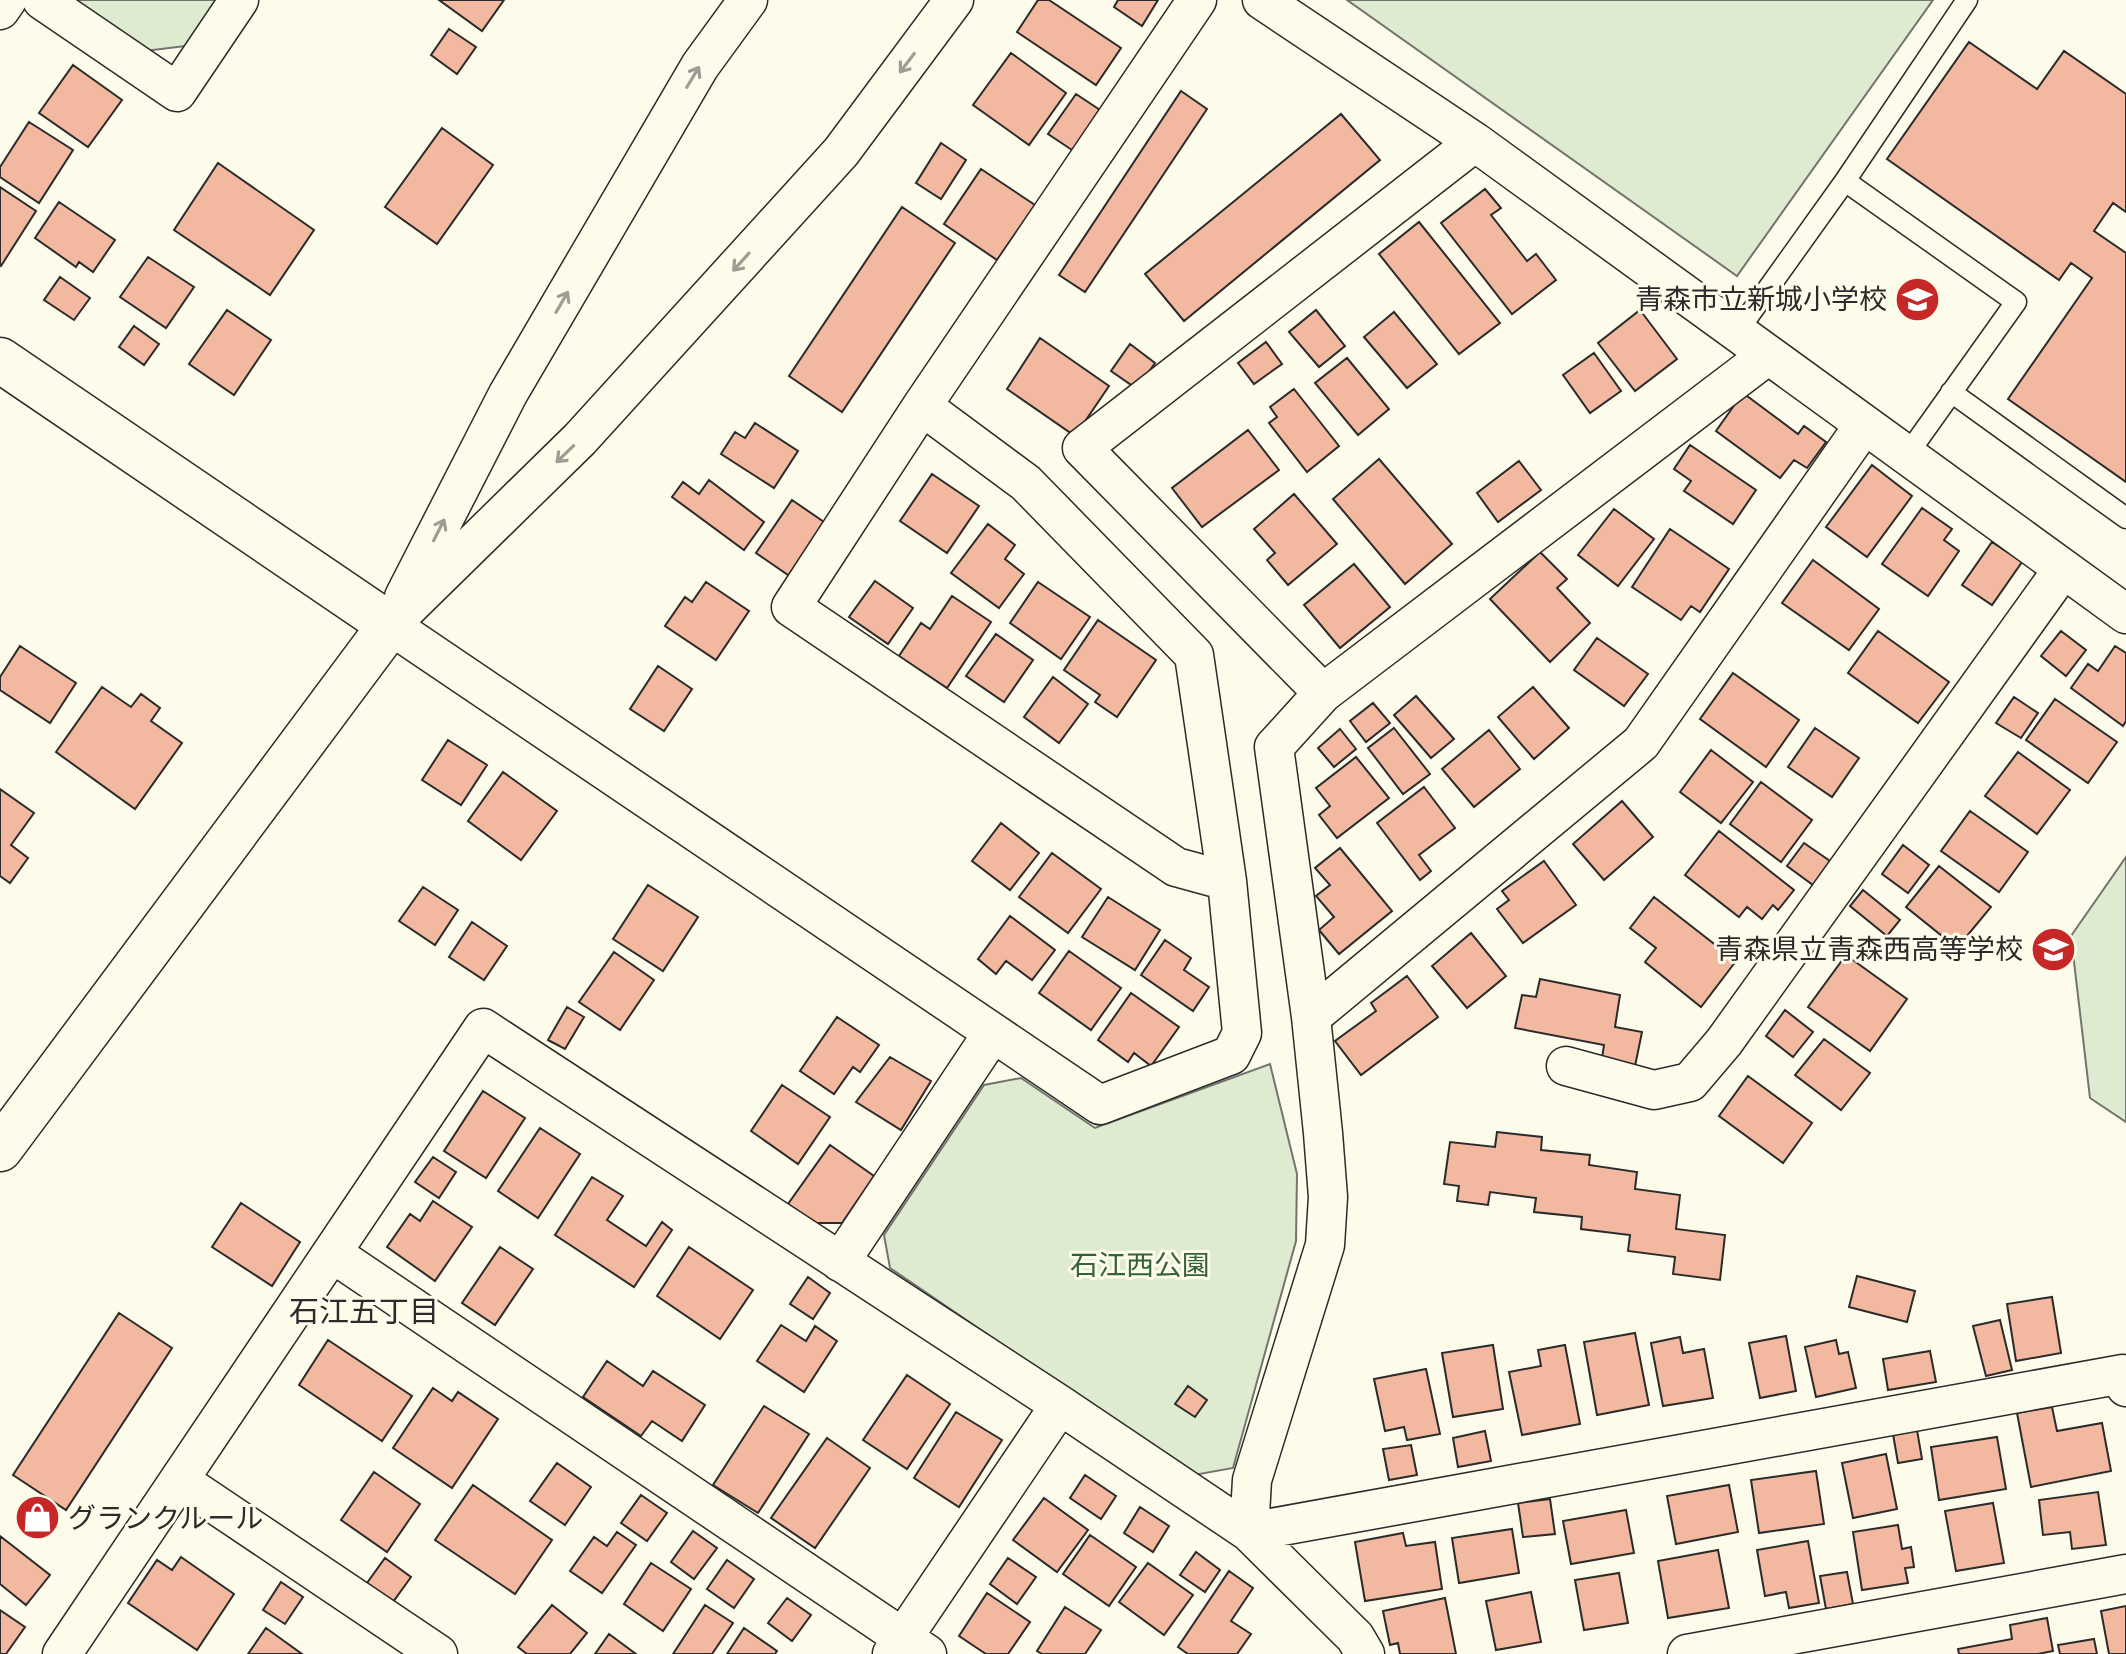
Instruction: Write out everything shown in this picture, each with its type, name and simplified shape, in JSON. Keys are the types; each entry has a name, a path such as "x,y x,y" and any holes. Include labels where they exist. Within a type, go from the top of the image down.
{"street":[{"path":"0,10 7,0"},
{"path":"42,0 177,92 239,0"},
{"path":"390,625 508,394 700,66 748,0"},
{"path":"0,1149 390,625 580,439 841,152 954,0"},
{"path":"1197,0 922,406 791,607 1176,867 1227,881"},
{"path":"1262,0 1475,142 2126,614"},
{"path":"1323,693 1082,448 1475,142"},
{"path":"1249,1532 1252,1480 1325,1245 1328,1197 1311,1017 1274,747 1323,693 1768,355"},
{"path":"0,360 1100,1105 1231,1055 1242,1033 1227,881 1194,655 1026,483 922,406"},
{"path":"1311,1017 1641,743 1864,425"},
{"path":"1566,1066 1654,1090 1690,1082 1724,1042 2063,569"},
{"path":"62,1654 483,1028 1249,1532 1355,1637 1365,1654"},
{"path":"840,1262 992,1034"},
{"path":"332,1253 908,1649 1060,1405"},
{"path":"1249,1532 2123,1374 2126,1387"},
{"path":"179,1480 438,1654"},
{"path":"1687,1654 2126,1574"}],"lane":[{"path":"1737,332 1845,181 1967,0"},
{"path":"1845,181 2016,302 1907,455"},
{"path":"1951,392 2126,518"}],"green space":[{"path":"69,0 216,0 185,46 145,51"},
{"path":"1347,0 1933,0 1737,276"},
{"path":"2126,857 2126,1122 2090,1098 2071,936"},
{"name":"石江西公園","path":"1270,1064 1297,1174 1296,1241 1233,1468 1194,1475 890,1268 884,1235 984,1085 1021,1078 1095,1128"}],"building":[{"path":"439,0 504,0 482,31"},
{"path":"1038,0 1049,0 1121,48 1096,85 1017,32"},
{"path":"1118,0 1158,0 1142,26 1114,7"},
{"path":"449,29 476,47 457,74 431,55"},
{"path":"1969,42 2037,89 2064,51 2126,94 2126,212 2113,203 2094,231 2126,253 2126,482 2008,399 2092,278 2071,263 2059,280 1887,159"},
{"path":"1011,53 1066,93 1029,145 973,105"},
{"path":"73,65 122,100 88,147 39,113"},
{"path":"1181,91 1207,109 1085,292 1059,275"},
{"path":"1076,94 1103,112 1075,152 1048,134"},
{"path":"1341,114 1380,160 1184,321 1145,274"},
{"path":"29,122 73,150 39,203 0,177 0,167"},
{"path":"442,128 493,165 437,244 385,207"},
{"path":"941,143 966,160 941,199 916,183"},
{"path":"218,163 314,230 270,295 174,230"},
{"path":"981,169 1035,205 997,260 944,224"},
{"path":"0,187 36,211 1,266 0,265"},
{"path":"1485,189 1501,208 1491,215 1527,261 1536,254 1556,280 1512,314 1441,223"},
{"path":"59,202 115,240 93,272 79,262 76,267 35,238"},
{"path":"902,207 955,243 842,412 789,376"},
{"path":"1419,222 1500,323 1459,354 1379,254"},
{"path":"148,257 194,287 166,328 120,297"},
{"path":"60,277 90,298 74,320 44,300"},
{"path":"227,310 271,340 234,395 189,364"},
{"path":"1316,310 1345,346 1319,367 1289,332"},
{"path":"1640,310 1677,359 1635,391 1598,343"},
{"path":"1394,312 1437,364 1407,388 1364,337"},
{"path":"134,326 159,344 144,365 119,347"},
{"path":"1040,338 1109,386 1075,436 1007,389"},
{"path":"1266,342 1282,364 1254,384 1238,363"},
{"path":"1130,344 1155,363 1137,389 1111,371"},
{"path":"1594,353 1621,391 1590,413 1563,375"},
{"path":"1347,358 1389,409 1358,435 1315,383"},
{"path":"1294,389 1339,446 1307,472 1269,423 1277,417 1270,407"},
{"path":"1743,393 1798,434 1804,426 1826,442 1807,468 1794,460 1780,478 1716,431"},
{"path":"755,423 798,451 774,488 721,454 735,432 745,438"},
{"path":"1248,430 1279,470 1202,527 1172,488"},
{"path":"1690,445 1756,490 1733,524 1684,491 1691,481 1674,469"},
{"path":"1379,459 1452,544 1405,584 1333,499"},
{"path":"1519,461 1541,490 1498,522 1477,493"},
{"path":"1872,465 1912,496 1867,557 1826,527"},
{"path":"932,474 979,506 947,553 900,521"},
{"path":"709,480 764,522 744,550 672,497 683,482 699,494"},
{"path":"1294,494 1337,544 1288,585 1267,560 1275,553 1254,529"},
{"path":"792,500 827,524 791,577 756,553"},
{"path":"1922,508 1952,529 1944,540 1959,551 1928,596 1882,564"},
{"path":"1614,509 1654,539 1618,586 1578,555"},
{"path":"988,524 1015,545 1005,559 1024,574 999,608 951,573"},
{"path":"1670,529 1729,569 1700,612 1691,606 1681,620 1632,587"},
{"path":"1992,542 2022,562 1992,605 1962,585"},
{"path":"1540,552 1567,579 1557,588 1590,623 1550,662 1490,599"},
{"path":"1813,560 1879,609 1849,650 1782,603"},
{"path":"1354,564 1390,607 1340,648 1304,605"},
{"path":"875,581 913,608 888,644 849,617"},
{"path":"706,582 749,611 716,660 665,626 685,597 692,602"},
{"path":"1038,582 1090,617 1061,659 1010,623"},
{"path":"952,596 991,622 947,688 899,656 921,623 930,629"},
{"path":"1098,620 1156,660 1117,717 1095,702 1100,695 1064,670"},
{"path":"1878,631 1949,682 1918,723 1848,673"},
{"path":"2061,631 2086,650 2066,676 2041,656"},
{"path":"996,634 1033,660 1004,702 966,676"},
{"path":"1597,638 1648,674 1624,706 1574,670"},
{"path":"20,646 76,683 50,723 0,690 0,677"},
{"path":"2115,646 2126,653 2126,721 2123,726 2071,688 2088,664 2098,671"},
{"path":"658,666 692,689 664,731 630,709"},
{"path":"1733,673 1799,720 1766,767 1700,719"},
{"path":"1053,677 1088,704 1059,743 1024,717"},
{"path":"102,687 131,707 141,694 160,708 151,721 182,743 135,809 56,752"},
{"path":"1533,687 1569,728 1534,759 1498,717"},
{"path":"1416,696 1454,739 1431,758 1394,715"},
{"path":"2014,697 2038,713 2021,738 1996,723"},
{"path":"2055,699 2117,742 2088,783 2026,740"},
{"path":"1373,703 1390,723 1366,742 1350,721"},
{"path":"1394,728 1430,774 1403,794 1368,748"},
{"path":"1815,728 1859,758 1832,797 1788,767"},
{"path":"1340,729 1356,749 1334,767 1318,748"},
{"path":"1489,730 1520,769 1474,807 1442,769"},
{"path":"448,740 487,765 461,805 422,780"},
{"path":"1711,750 1753,782 1721,823 1680,792"},
{"path":"2018,752 2070,790 2037,834 1985,796"},
{"path":"1356,757 1389,798 1337,838 1319,815 1330,806 1316,788"},
{"path":"503,772 557,811 521,860 468,821"},
{"path":"1761,782 1812,820 1781,862 1730,824"},
{"path":"1424,787 1455,828 1419,855 1431,871 1420,880 1377,823"},
{"path":"0,789 34,813 11,845 28,858 10,883 0,876"},
{"path":"1622,801 1653,837 1604,880 1573,844"},
{"path":"1970,811 2028,852 1999,892 1941,851"},
{"path":"1001,823 1039,853 1010,890 972,861"},
{"path":"1719,831 1794,890 1778,910 1773,905 1762,919 1747,907 1739,917 1685,875"},
{"path":"1804,843 1830,861 1813,885 1787,866"},
{"path":"1903,845 1929,865 1908,893 1882,874"},
{"path":"1340,848 1392,911 1339,954 1319,930 1334,917 1316,896 1330,885 1315,868"},
{"path":"1052,853 1101,889 1068,933 1019,897"},
{"path":"1544,861 1576,905 1523,943 1497,909 1509,900 1502,891"},
{"path":"1939,866 1991,907 1957,948 1906,907"},
{"path":"648,885 698,917 663,971 613,939"},
{"path":"423,887 458,910 435,945 399,921"},
{"path":"1863,890 1900,920 1887,936 1850,906"},
{"path":"1108,897 1160,930 1135,970 1082,937"},
{"path":"1654,897 1736,961 1701,1007 1645,962 1656,948 1630,928"},
{"path":"1010,916 1055,950 1032,980 1006,961 996,974 978,959"},
{"path":"472,922 507,946 484,980 449,957"},
{"path":"1471,933 1506,976 1467,1008 1432,966"},
{"path":"1165,940 1191,958 1184,970 1209,987 1193,1011 1141,975"},
{"path":"1069,951 1121,988 1091,1030 1039,993"},
{"path":"614,952 654,980 620,1030 579,1002"},
{"path":"1846,955 1907,999 1870,1051 1808,1007"},
{"path":"1407,976 1438,1017 1361,1075 1335,1041 1376,1011 1371,1003"},
{"path":"1540,979 1620,995 1615,1027 1642,1032 1634,1071 1601,1065 1604,1045 1515,1028 1522,995 1536,997"},
{"path":"1131,993 1179,1027 1151,1066 1134,1053 1128,1062 1098,1040"},
{"path":"567,1007 584,1017 565,1049 548,1040"},
{"path":"1785,1010 1813,1032 1793,1057 1766,1036"},
{"path":"837,1017 879,1045 860,1072 853,1067 834,1094 800,1071"},
{"path":"1824,1039 1870,1073 1841,1110 1795,1075"},
{"path":"890,1057 931,1081 901,1130 856,1102"},
{"path":"1748,1076 1812,1123 1783,1163 1719,1116"},
{"path":"782,1085 830,1117 798,1164 751,1131"},
{"path":"483,1091 525,1118 486,1178 444,1151"},
{"path":"540,1128 580,1154 538,1218 498,1191"},
{"path":"1497,1132 1542,1137 1541,1150 1590,1155 1589,1165 1637,1172 1635,1189 1680,1195 1676,1229 1725,1235 1720,1280 1673,1274 1675,1257 1628,1251 1630,1235 1581,1229 1582,1217 1534,1212 1536,1198 1490,1192 1488,1205 1457,1201 1459,1186 1444,1184 1450,1142 1495,1147"},
{"path":"830,1145 874,1176 842,1223 815,1223 788,1204"},
{"path":"433,1157 456,1172 439,1198 415,1182"},
{"path":"592,1177 623,1196 607,1220 646,1246 662,1222 672,1230 634,1287 555,1235"},
{"path":"433,1201 472,1227 435,1281 387,1247 410,1214 420,1221"},
{"path":"241,1203 300,1242 272,1286 212,1247"},
{"path":"500,1247 533,1269 495,1325 462,1303"},
{"path":"689,1247 753,1290 720,1339 657,1296"},
{"path":"1857,1276 1915,1291 1907,1322 1849,1307"},
{"path":"808,1277 830,1293 813,1319 790,1304"},
{"path":"2052,1297 2061,1353 2016,1361 2007,1304"},
{"path":"119,1313 172,1348 66,1510 13,1475"},
{"path":"2000,1320 2012,1370 1986,1376 1973,1326"},
{"path":"781,1325 806,1341 815,1326 837,1341 804,1392 757,1361"},
{"path":"1635,1333 1649,1405 1597,1415 1584,1342"},
{"path":"1786,1336 1796,1391 1760,1398 1749,1343"},
{"path":"1680,1337 1683,1353 1704,1349 1713,1398 1663,1406 1651,1343"},
{"path":"328,1340 412,1396 382,1441 299,1385"},
{"path":"1836,1340 1839,1354 1848,1352 1856,1388 1816,1397 1805,1347"},
{"path":"1493,1345 1503,1409 1453,1417 1442,1353"},
{"path":"1565,1345 1580,1424 1522,1435 1509,1372 1541,1366 1538,1350"},
{"path":"1930,1351 1936,1382 1888,1390 1883,1359"},
{"path":"607,1361 643,1386 653,1371 705,1405 682,1441 652,1421 641,1436 583,1397"},
{"path":"1426,1369 1440,1434 1407,1440 1404,1427 1385,1431 1374,1379"},
{"path":"907,1375 950,1404 907,1469 863,1440"},
{"path":"1188,1386 1207,1400 1195,1417 1175,1404"},
{"path":"433,1388 452,1401 458,1392 498,1419 452,1488 393,1448"},
{"path":"764,1406 809,1434 758,1513 713,1485"},
{"path":"2052,1407 2057,1431 2102,1423 2111,1471 2031,1487 2017,1413"},
{"path":"956,1412 1002,1440 959,1507 914,1478"},
{"path":"1917,1430 1922,1459 1898,1463 1893,1434"},
{"path":"1485,1431 1491,1461 1458,1467 1453,1438"},
{"path":"1997,1437 2006,1489 1939,1500 1931,1447"},
{"path":"827,1438 870,1468 815,1548 771,1518"},
{"path":"1411,1445 1417,1475 1389,1480 1383,1449"},
{"path":"1886,1454 1897,1509 1853,1518 1842,1463"},
{"path":"557,1463 591,1487 565,1525 530,1501"},
{"path":"1816,1471 1824,1524 1759,1533 1751,1480"},
{"path":"374,1472 420,1504 387,1552 341,1520"},
{"path":"1085,1475 1116,1496 1101,1519 1070,1498"},
{"path":"473,1485 552,1540 515,1594 435,1540"},
{"path":"1729,1485 1738,1532 1676,1544 1667,1496"},
{"path":"2098,1492 2106,1545 2072,1549 2070,1532 2043,1535 2039,1500"},
{"path":"641,1495 667,1513 647,1541 621,1523"},
{"path":"1044,1498 1088,1530 1057,1572 1013,1540"},
{"path":"1550,1499 1555,1534 1523,1537 1518,1503"},
{"path":"1993,1503 2004,1563 1956,1571 1945,1511"},
{"path":"1140,1507 1169,1526 1153,1552 1124,1533"},
{"path":"1626,1510 1634,1553 1571,1564 1563,1521"},
{"path":"1898,1525 1902,1549 1911,1547 1914,1567 1905,1568 1908,1583 1862,1590 1853,1532"},
{"path":"1512,1529 1519,1573 1459,1583 1452,1538"},
{"path":"693,1531 717,1548 694,1579 671,1562"},
{"path":"617,1532 636,1545 602,1593 570,1571 594,1537 607,1546"},
{"path":"1403,1533 1406,1546 1435,1542 1442,1589 1365,1601 1355,1542"},
{"path":"1090,1535 1136,1567 1109,1606 1063,1574"},
{"path":"0,1536 50,1575 26,1605 0,1584"},
{"path":"1808,1541 1819,1603 1789,1608 1786,1592 1765,1596 1757,1550"},
{"path":"1718,1550 1729,1608 1668,1618 1658,1561"},
{"path":"1196,1552 1220,1570 1205,1592 1180,1575"},
{"path":"181,1557 234,1594 197,1650 128,1603 157,1560 172,1570"},
{"path":"385,1558 411,1577 393,1602 367,1583"},
{"path":"1008,1558 1036,1577 1017,1604 990,1584"},
{"path":"727,1560 754,1579 734,1608 707,1589"},
{"path":"651,1563 691,1589 663,1631 624,1604"},
{"path":"1148,1563 1193,1595 1164,1635 1119,1602"},
{"path":"1229,1571 1253,1588 1231,1621 1251,1634 1237,1654 1188,1654 1178,1647"},
{"path":"1847,1572 1853,1604 1826,1609 1820,1576"},
{"path":"1619,1573 1628,1623 1584,1630 1575,1580"},
{"path":"281,1582 303,1597 285,1624 263,1610"},
{"path":"1531,1592 1541,1642 1496,1650 1486,1601"},
{"path":"987,1593 1030,1622 1008,1654 986,1654 959,1636"},
{"path":"787,1598 811,1615 792,1641 768,1623"},
{"path":"1445,1598 1456,1654 1400,1654 1398,1643 1390,1645 1383,1611"},
{"path":"552,1605 587,1633 570,1654 527,1654 518,1647"},
{"path":"705,1605 733,1623 712,1654 673,1654"},
{"path":"2126,1606 2126,1654 2109,1654 2101,1611"},
{"path":"1065,1607 1101,1630 1085,1654 1042,1654 1037,1651"},
{"path":"0,1610 25,1627 6,1654 0,1654"},
{"path":"2047,1618 2053,1651 2038,1654 1959,1654 1958,1649 2012,1639 2010,1625"},
{"path":"266,1628 302,1654 248,1654"},
{"path":"744,1628 777,1651 775,1654 727,1654"},
{"path":"609,1634 636,1654 595,1654"},
{"path":"2094,1639 2097,1654 2060,1654 2058,1645"}],"place":[{"name":"青森市立新城小学校","path":"1918,299"},
{"name":"青森県立青森西高等学校","path":"2054,949"},
{"name":"グランクルール","path":"37,1518"}],"district":[{"name":"石江五丁目","path":"364,1312"}]}
